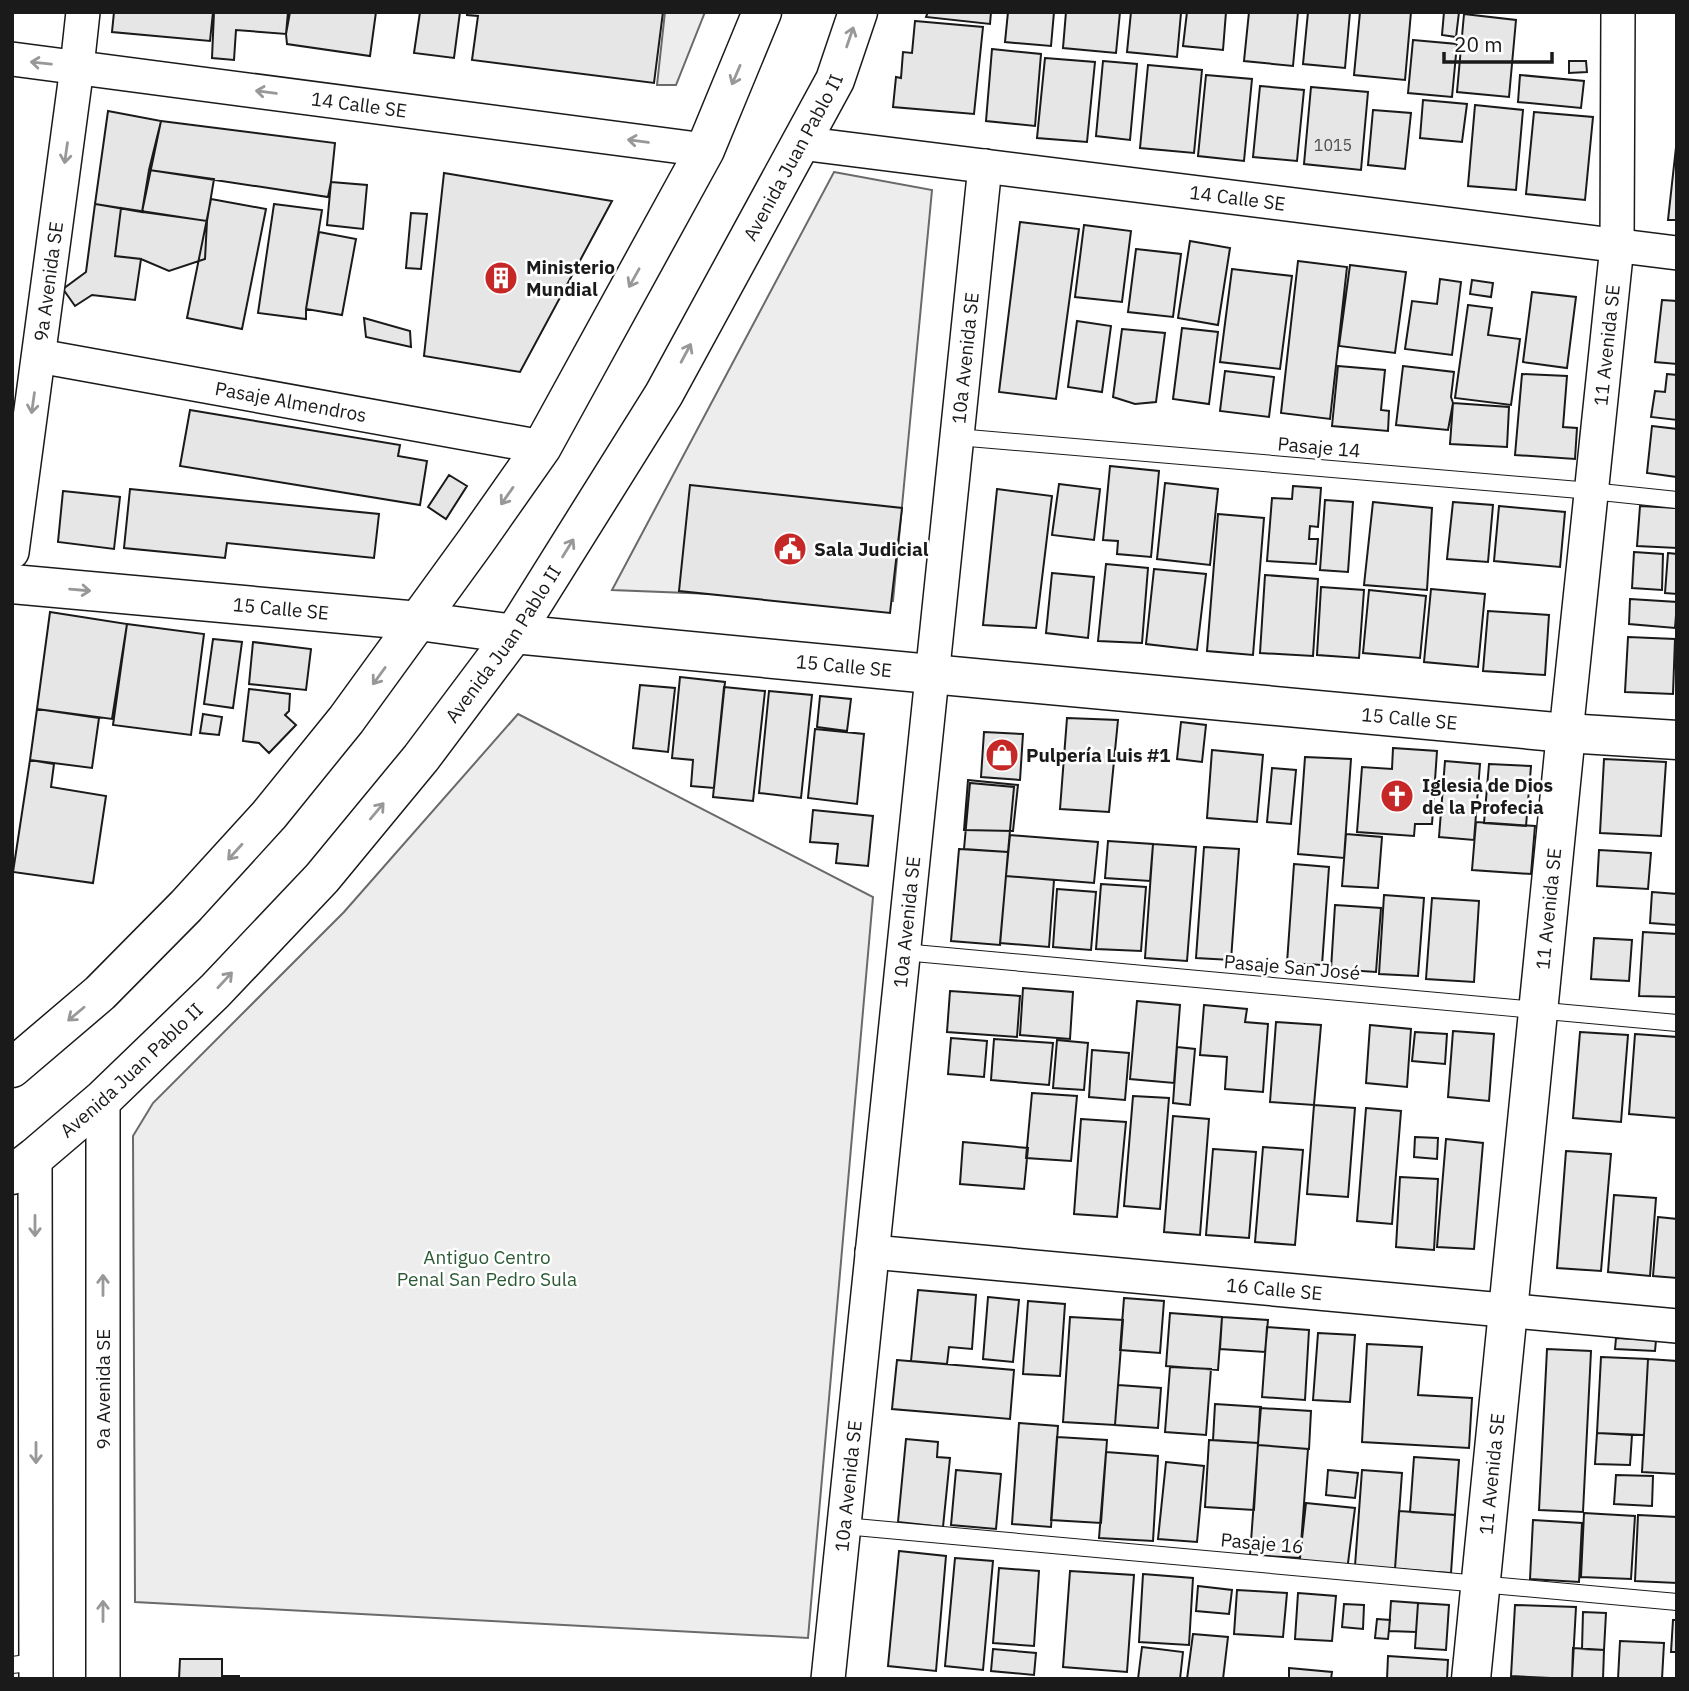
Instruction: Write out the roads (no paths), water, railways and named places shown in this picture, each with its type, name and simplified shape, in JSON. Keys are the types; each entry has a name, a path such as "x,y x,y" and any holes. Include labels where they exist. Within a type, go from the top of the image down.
{"main road":[{"path":"14,1063 100,993 186,906 278,804 346,720 419,621 542,447 705,150 762,12"},
{"name":"Avenida Juan Pablo II","path":"24,1166 103,1099 215,991 322,878 421,758 514,634 664,394 835,80 858,12"},
{"name":"15 Calle SE","path":"12,584 419,621 514,634 931,674 1566,733 1677,740"},
{"name":"11 Avenida SE","path":"1471,1679 1566,733"}],"street":[{"name":"9a Avenida SE","path":"12,552 78,67 83,12"},
{"name":"11 Avenida SE","path":"1566,733 1618,246 1618,12"},
{"name":"14 Calle SE","path":"12,60 705,150"},
{"name":"14 Calle SE","path":"800,143 1677,253"},
{"name":"10a Avenida SE","path":"828,1679 985,166"},
{"name":"Pasaje Almendros","path":"39,356 542,447"},
{"name":"9a Avenida SE","path":"103,1099 103,1679"},
{"path":"24,1166 28,1669"},
{"name":"16 Calle SE","path":"872,1252 1677,1326"}],"lane":[{"name":"Pasaje 14","path":"957,438 1677,500"},
{"name":"Pasaje San José","path":"903,952 1677,1023"},
{"name":"Pasaje 16","path":"844,1526 1677,1602"}],"place":[{"name":"Ministerio Mundial","path":"501,278"},
{"name":"Sala Judicial","path":"790,549"},
{"name":"Pulpería Luis #1","path":"1002,755"},
{"name":"Iglesia de Dios de la Profecia","path":"1397,796"}],"park label":[{"name":"Antiguo Centro Penal San Pedro Sula","path":"487,1268"}]}
